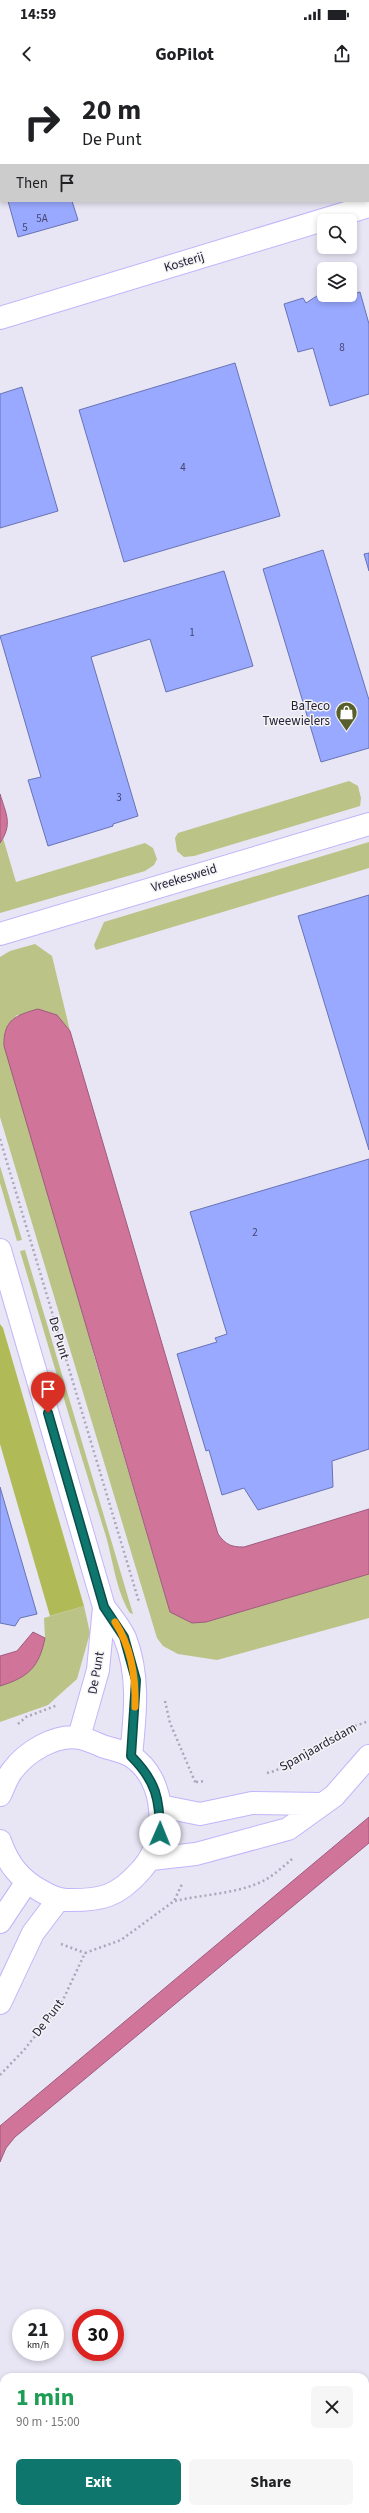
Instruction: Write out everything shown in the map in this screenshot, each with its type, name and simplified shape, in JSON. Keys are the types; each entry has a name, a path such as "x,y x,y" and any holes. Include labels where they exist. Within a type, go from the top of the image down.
{"street":[{"name":"Kosterij","path":"0,318 369,206"},
{"name":"Vreekesweid","path":"0,934 369,824"},
{"name":"De Punt","path":"0,1251 104,1607 124,1637 136,1680 131,1756"},
{"name":"De Punt","path":"79,1737 98,1670 104,1607"},
{"path":"0,1795 12,1771 34,1750 62,1738 79,1737 131,1756 143,1768 154,1786 160,1806 160,1834 151,1859 127,1886 94,1900 58,1900 26,1883 6,1859 0,1841"},
{"path":"151,1859 196,1854 288,1828 334,1796 369,1756"},
{"path":"160,1806 200,1814 252,1803 321,1804"},
{"path":"0,1922 26,1883"},
{"path":"0,2003 33,1933 58,1900"}],"path":[{"name":"De Punt","path":"0,1139 133,1582"},
{"name":"Spanjaardsdam","path":"260,1774 275,1771 352,1727 369,1721"},
{"path":"170,1724 196,1782 197,1790"},
{"path":"196,1782 209,1781"},
{"path":"58,1944 85,1953 122,1940 174,1901 184,1880"},
{"name":"De Punt","path":"0,2075 24,2050 62,2002 85,1953"}],"green space":[{"path":"349,781 358,786 361,798 360,806 194,856 184,857 177,851 175,838 178,833"},
{"path":"3,838 16,882 145,843 153,848 157,859 154,865 145,871 0,913 0,843"},
{"path":"369,842 369,868 96,950 94,945 104,922"},
{"path":"35,944 52,956 70,1031 57,1015 17,1015 7,1027 95,1359 170,1612 206,1622 369,1574 369,1618 217,1660 178,1654 163,1646 157,1638 0,1117 0,957 10,951"},
{"path":"0,1166 22,1240 17,1241 0,1183"},
{"path":"25,1250 133,1614 130,1613 121,1594 107,1540 20,1251"},
{"path":"0,1324 3,1328 84,1606 50,1616 0,1444"},
{"path":"84,1606 90,1633 77,1679 48,1705 0,1722 0,1686 45,1638 44,1618"}],"shaded area":[{"path":"0,794 6,813 7,824 4,836 0,843"},
{"path":"38,1009 57,1015 70,1031 218,1534 229,1545 244,1547 369,1509 369,1574 206,1622 192,1623 170,1612 4,1046 6,1030 12,1020 17,1016"},
{"path":"33,1632 45,1638 43,1648 36,1664 25,1675 10,1683 0,1686 0,1656 17,1651"},
{"path":"369,1817 369,1843 15,2137 6,2148 0,2162 0,2126"}],"building":[{"path":"8,202 72,202 78,220 18,237"},
{"path":"360,292 369,324 369,394 330,406 313,348 298,352 284,304 303,298 306,303 317,296 317,302 357,302 357,293"},
{"path":"235,363 280,516 124,562 79,410"},
{"path":"22,387 58,511 0,528 0,394"},
{"path":"323,550 369,700 369,748 321,762 263,569"},
{"path":"369,553 369,571 364,554"},
{"path":"224,571 253,666 166,692 150,639 91,657 138,816 113,824 113,826 48,846 28,780 41,777 0,636"},
{"path":"369,895 369,1150 298,916"},
{"path":"369,1159 369,1449 332,1461 333,1487 258,1510 244,1488 222,1495 209,1450 206,1451 177,1354 217,1342 215,1338 227,1334 190,1212"},
{"path":"0,1487 37,1614 20,1618 15,1626 0,1623"}],"slow traffic":[{"path":"115,1622 124,1637 136,1680 135,1707"}],"place":[{"name":"BaTeco Tweewielers","path":"346,732"}],"route":[{"path":"48,1413 104,1607 124,1637 136,1680 135,1714 131,1756 143,1768 154,1786 160,1806 160,1834"}]}
